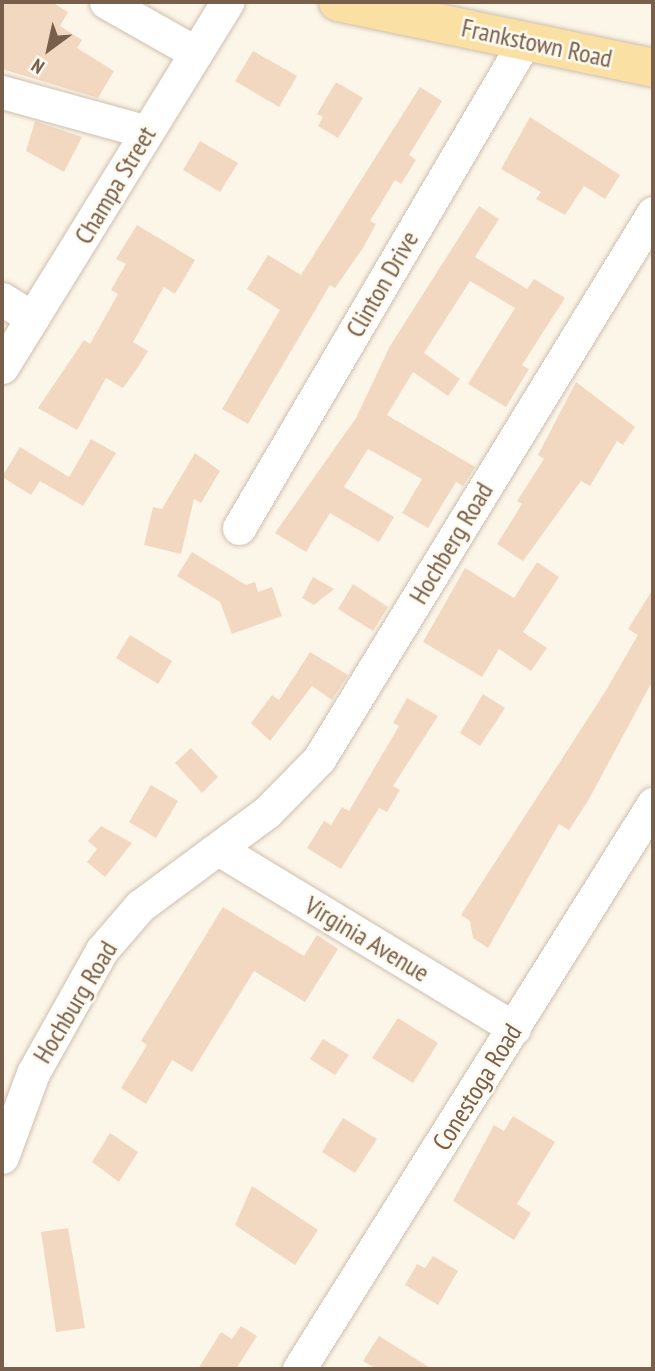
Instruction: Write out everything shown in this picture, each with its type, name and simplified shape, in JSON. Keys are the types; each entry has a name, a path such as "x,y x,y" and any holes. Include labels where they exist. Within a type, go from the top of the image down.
{"main road":[{"name":"Frankstown Road","path":"338,2 448,12 526,39 653,68"}],"street":[{"path":"106,2 195,53"},
{"name":"Champa Street","path":"2,367 227,2"},
{"name":"Clinton Drive","path":"239,528 526,39"},
{"path":"2,92 147,132"},
{"name":"Hochberg Road","path":"220,850 319,759 653,213"},
{"path":"2,299 33,318"},
{"name":"Conestoga Road","path":"299,1369 653,804"},
{"name":"Virginia Avenue","path":"220,850 514,1028"},
{"name":"Hochburg Road","path":"2,1157 33,1073 102,950 140,906 220,850"}],"building":[{"path":"2,2 52,2 68,12 60,26 82,40 77,48 114,71 98,98 2,69"},
{"path":"253,51 297,76 279,107 235,81"},
{"path":"336,82 363,98 338,138 318,126 323,117 317,114"},
{"path":"420,87 442,101 409,155 416,160 401,184 395,180 370,221 376,224 363,248 335,288 330,285 248,424 222,409 280,310 247,289 268,255 301,275"},
{"path":"530,117 620,175 605,199 584,186 565,215 536,199 541,192 501,169"},
{"path":"35,121 82,137 64,172 26,151"},
{"path":"200,141 238,163 220,192 183,170"},
{"path":"479,206 499,219 475,257 527,289 534,279 565,298 522,365 529,369 506,407 468,384 515,308 470,281 424,353 460,379 448,396 413,372 387,415 475,467 463,486 456,482 428,528 402,513 422,479 368,449 344,487 394,517 379,542 330,513 306,552 275,533 356,418 390,346"},
{"path":"137,225 195,260 175,294 164,287 133,342 148,351 138,367 123,388 106,378 77,430 38,408 84,340 90,344 118,294 111,290 126,264 116,259"},
{"path":"576,382 635,427 623,445 617,441 590,486 581,481 523,561 497,544 522,504 517,501 544,459 538,455"},
{"path":"91,439 116,453 83,506 40,481 31,495 2,477 20,447 69,477"},
{"path":"195,453 220,471 201,503 194,499 181,554 144,545 153,507 162,509"},
{"path":"192,552 246,585 255,582 258,592 272,587 282,616 232,634 220,602 177,576"},
{"path":"537,562 559,577 523,632 547,648 531,671 499,649 482,677 423,642 465,568 514,598"},
{"path":"313,577 334,589 314,605 302,598"},
{"path":"353,584 388,607 373,631 338,609"},
{"path":"653,589 653,680 589,799 569,830 559,824 488,948 473,938 470,921 461,915 605,692 638,635 628,629"},
{"path":"130,635 172,661 158,684 116,658"},
{"path":"310,652 348,675 332,700 312,686 270,741 251,723 272,695 279,700"},
{"path":"483,694 505,708 480,746 460,733"},
{"path":"407,698 438,716 393,786 400,790 387,812 379,808 341,869 307,848 324,821 331,825 342,807 349,811 399,726 393,723"},
{"path":"191,748 218,777 202,793 175,763"},
{"path":"151,785 178,801 156,838 129,822"},
{"path":"101,826 132,843 105,877 87,862 97,849 88,841"},
{"path":"223,907 304,956 317,935 338,949 305,1002 254,971 192,1072 172,1060 146,1104 121,1088 147,1045 141,1041"},
{"path":"398,1018 438,1043 413,1083 372,1058"},
{"path":"323,1039 349,1055 335,1075 310,1059"},
{"path":"513,1116 555,1142 517,1204 531,1213 514,1240 453,1201 494,1125 504,1131"},
{"path":"343,1118 377,1139 355,1173 322,1152"},
{"path":"110,1133 138,1152 119,1182 92,1162"},
{"path":"252,1186 318,1230 295,1265 235,1225"},
{"path":"68,1228 85,1328 56,1332 41,1232"},
{"path":"433,1256 458,1271 438,1305 405,1285 417,1264 425,1268"},
{"path":"241,1326 257,1336 236,1369 198,1369 221,1332 232,1339"},
{"path":"379,1336 432,1369 377,1369 363,1361"}]}
